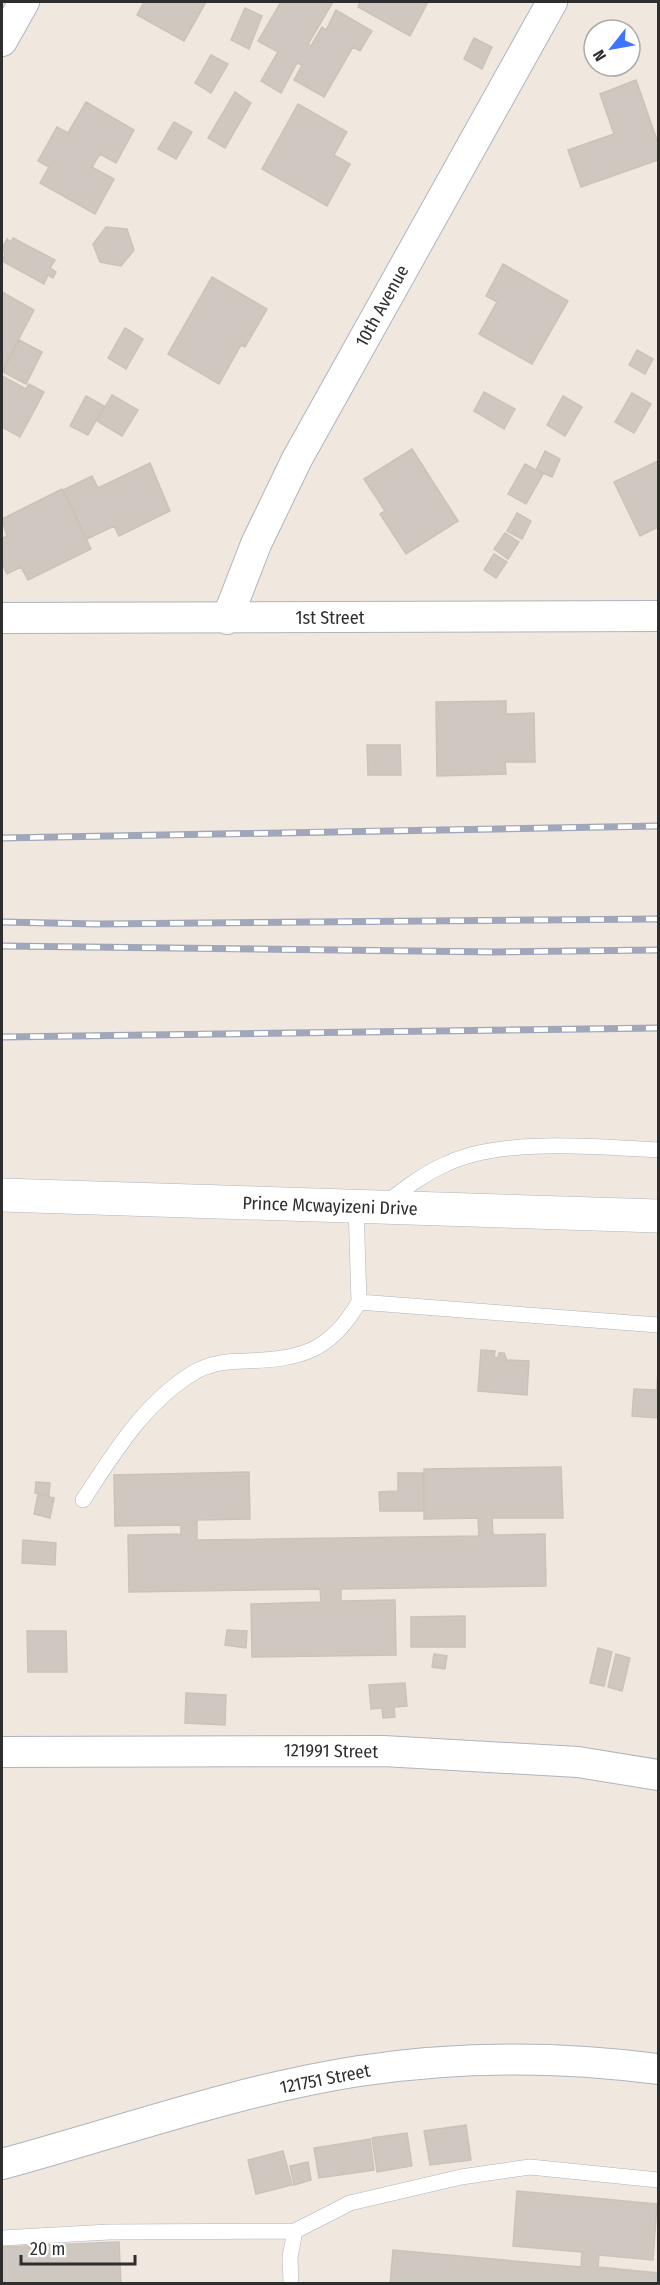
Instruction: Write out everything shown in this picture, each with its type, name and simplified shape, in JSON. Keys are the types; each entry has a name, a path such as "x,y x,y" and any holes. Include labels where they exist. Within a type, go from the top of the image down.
{"street":[{"path":"2,41 24,2"},
{"name":"10th Avenue","path":"227,619 256,544 297,459 552,2"},
{"name":"1st Street","path":"2,618 658,616"},
{"name":"Prince Mcwayizeni Drive","path":"2,1196 658,1216"},
{"name":"121991 Street","path":"2,1752 383,1751 578,1762 658,1776"},
{"name":"121751 Street","path":"2,2164 266,2090 358,2071 429,2062 490,2060 575,2061 658,2069"}],"lane":[{"path":"83,1500 119,1444 144,1415 194,1372 227,1361 272,1360 306,1354 320,1347 335,1335 350,1319 359,1302 368,1207 463,1157 547,1146 658,1150"},
{"path":"359,1302 658,1324"},
{"path":"2,2238 109,2232 295,2231 350,2203 461,2177 530,2168 658,2180"},
{"path":"291,2283 290,2257 295,2231"}],"building":[{"path":"144,2 206,2 184,41 137,15"},
{"path":"281,2 333,2 308,44 311,46 322,27 326,30 336,10 372,31 360,51 353,47 324,97 294,80 302,65 297,63 281,93 261,81 278,52 258,41"},
{"path":"360,2 428,2 410,36 358,7"},
{"path":"245,8 262,16 249,49 231,40"},
{"path":"474,38 492,47 482,69 464,59"},
{"path":"211,55 228,64 211,93 195,83"},
{"path":"636,80 658,143 658,160 581,187 568,150 614,134 600,94"},
{"path":"235,92 251,103 225,148 208,138"},
{"path":"86,102 134,130 116,163 100,154 92,167 114,179 95,214 40,183 49,167 38,161 57,127 68,133"},
{"path":"298,104 347,132 334,155 350,164 327,206 262,169"},
{"path":"174,122 192,132 176,159 158,149"},
{"path":"106,227 127,229 134,250 121,266 100,262 93,244"},
{"path":"13,238 55,260 50,268 56,272 53,278 48,275 44,284 2,261 5,254 2,249 7,239 11,242"},
{"path":"503,264 568,301 532,364 479,334 497,302 486,296"},
{"path":"212,277 267,309 245,347 241,345 219,384 168,354"},
{"path":"2,292 34,310 2,371"},
{"path":"125,328 143,339 126,369 108,358"},
{"path":"19,340 42,352 26,384 3,372"},
{"path":"637,350 653,359 645,374 629,365"},
{"path":"2,376 26,389 29,384 44,392 20,437 2,427"},
{"path":"484,392 515,409 504,429 474,411"},
{"path":"632,393 651,404 634,433 615,422"},
{"path":"112,395 138,410 122,436 97,421"},
{"path":"86,396 104,406 88,435 70,426"},
{"path":"563,396 582,407 565,436 547,425"},
{"path":"412,449 458,521 406,554 380,514 385,511 364,479"},
{"path":"545,451 560,459 552,477 536,470"},
{"path":"658,461 658,527 640,536 614,482"},
{"path":"150,463 170,511 119,536 114,526 87,539 63,490 92,476 98,488"},
{"path":"525,464 543,474 526,504 508,494"},
{"path":"62,489 91,549 28,580 21,567 7,574 2,563 2,539 7,536 2,519"},
{"path":"517,513 531,521 522,539 507,531"},
{"path":"505,533 519,542 508,559 494,549"},
{"path":"494,554 507,562 496,578 484,570"},
{"path":"506,701 506,714 534,713 535,762 505,762 506,774 437,776 436,702"},
{"path":"367,745 400,745 401,775 368,775"},
{"path":"481,1350 495,1351 494,1357 498,1358 499,1353 504,1353 507,1360 529,1361 527,1395 478,1391"},
{"path":"658,1370 658,1418 632,1416 634,1389 657,1390"},
{"path":"561,1467 563,1518 492,1518 493,1535 545,1534 546,1586 341,1589 341,1601 395,1600 396,1655 252,1657 251,1604 321,1602 320,1589 129,1592 128,1535 181,1534 181,1525 115,1526 114,1475 249,1472 250,1519 197,1520 197,1540 479,1536 478,1518 424,1519 424,1469"},
{"path":"398,1473 423,1473 424,1511 380,1511 379,1492 398,1491"},
{"path":"36,1482 50,1483 49,1495 35,1493"},
{"path":"38,1494 54,1498 50,1518 34,1514"},
{"path":"23,1540 56,1543 55,1565 22,1563"},
{"path":"465,1616 465,1647 411,1647 411,1617"},
{"path":"227,1630 247,1631 246,1648 225,1645"},
{"path":"27,1631 66,1631 67,1672 28,1672"},
{"path":"598,1648 612,1652 604,1686 590,1683"},
{"path":"434,1654 447,1656 445,1669 432,1667"},
{"path":"616,1654 630,1658 622,1691 608,1687"},
{"path":"405,1683 407,1706 394,1707 395,1717 383,1718 382,1708 371,1709 369,1685"},
{"path":"186,1693 226,1695 225,1725 185,1723"},
{"path":"466,2125 471,2160 430,2165 424,2131"},
{"path":"407,2133 412,2166 377,2172 372,2138"},
{"path":"370,2139 374,2170 319,2178 314,2148"},
{"path":"283,2151 292,2185 256,2194 248,2160"},
{"path":"308,2162 311,2180 294,2185 290,2166"},
{"path":"517,2191 657,2204 653,2260 599,2255 598,2267 658,2273 658,2284 390,2284 393,2250 581,2267 582,2252 513,2246"},
{"path":"119,2242 121,2284 2,2284 2,2247"}],"railway":[{"path":"2,838 658,826"},
{"path":"2,922 97,924 658,919"},
{"path":"2,946 496,952 658,950"},
{"path":"2,1037 658,1028"}]}
